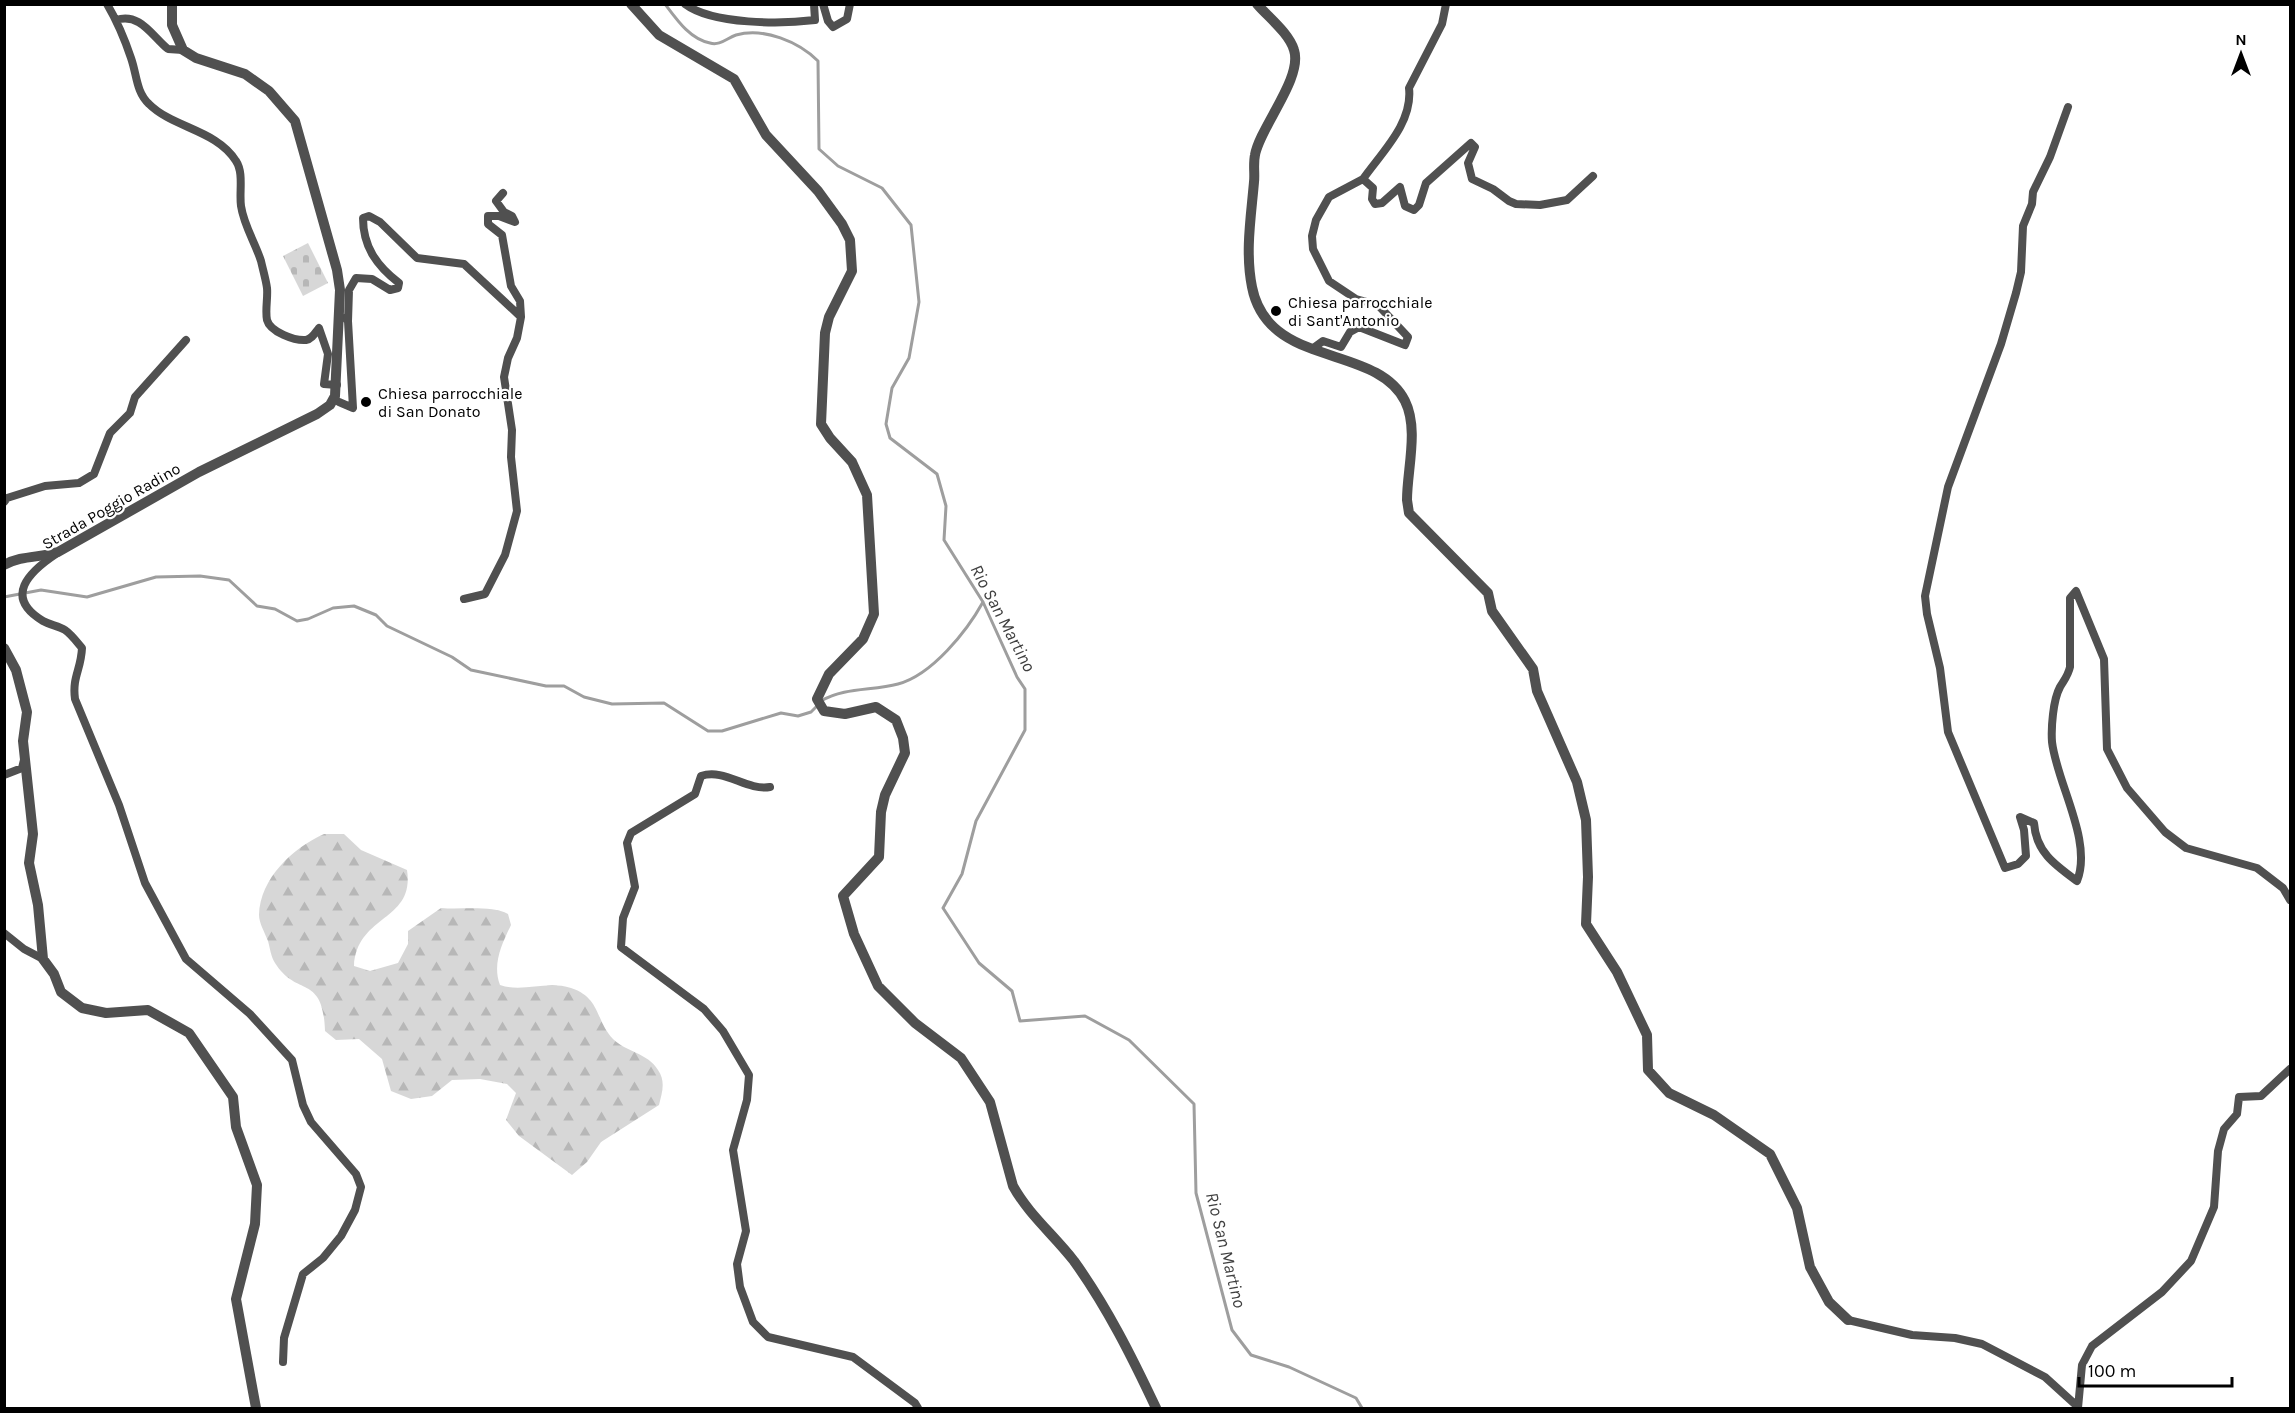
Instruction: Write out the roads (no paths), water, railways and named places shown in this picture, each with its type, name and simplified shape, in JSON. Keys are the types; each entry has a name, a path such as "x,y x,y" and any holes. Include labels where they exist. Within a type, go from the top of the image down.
{"street":[{"path":"106,4 116,20 131,56 138,91 147,102 156,111 217,142 236,160 241,172 241,205 246,227 260,260 267,288 267,322 272,328 286,336 306,340 313,337 319,328 328,354 324,384 337,385"},
{"path":"116,20 133,19 144,25 168,49 183,50 172,25 171,4"},
{"path":"631,4 659,35 734,79 766,135 818,191 842,224 850,240 852,271 829,317 825,333 821,424 830,438 852,462 867,495 874,614 863,639 829,674 817,699 824,711 845,714 876,707 896,720 903,738 905,753 885,795 881,812 879,857 843,896 854,934 878,986 915,1023 961,1058 975,1077 990,1102 1013,1186 1020,1198 1074,1262 1108,1313 1156,1408"},
{"path":"685,4 715,15 770,24 815,20 814,4"},
{"path":"823,4 828,21 833,27 847,19 850,4"},
{"path":"1257,4 1294,50 1295,64 1291,81 1255,154 1248,250 1252,289 1270,325 1312,349 1384,376 1405,400 1411,423 1407,500 1409,513 1488,592 1492,611 1533,669 1537,690 1577,782 1586,820 1588,877 1586,924 1617,972 1647,1035 1648,1070 1669,1093 1714,1115 1770,1154 1797,1208 1810,1267 1817,1283 1829,1302 1848,1320 1912,1335 1955,1338 1983,1344 2045,1377 2077,1407"},
{"path":"1312,349 1323,341 1341,347 1350,332 1359,327 1405,345 1408,337 1378,305 1356,298 1329,281 1313,249 1312,236 1316,219 1329,197 1363,179 1405,119 1410,100 1409,88 1442,24 1446,4"},
{"name":"Strada Poggio Radino","path":"183,50 196,58 245,74 269,91 295,121 337,270 340,290 343,318 335,396 324,410 199,472 58,552 38,566 25,581 22,589 23,600 32,613 44,622 65,630 81,648 81,667 73,682 75,699 115,793 145,883 186,959 250,1014 292,1060 303,1105 311,1122 356,1174 361,1186 355,1210 341,1236 328,1253 303,1274 284,1338 283,1362"},
{"path":"2068,107 2050,157 2033,192 2032,204 2023,226 2021,272 2013,303 2001,344 1948,487 1925,596 1940,668 1944,716 1966,776 2005,868 2018,864 2026,856 2024,830 2020,817 2034,823 2035,836 2043,852 2054,865 2077,881 2082,868 2080,842 2052,740 2059,689 2068,676 2070,667 2070,598 2076,591 2104,659 2107,749 2127,788 2165,832 2186,848 2257,868 2283,888 2290,900"},
{"path":"1363,179 1373,188 1372,199 1376,204 1382,203 1400,187 1405,206 1414,210 1419,205 1426,183 1471,143 1475,147 1468,162 1472,179 1516,204 1558,203 1567,200 1593,176"},
{"path":"464,599 485,594 505,555 517,511 511,457 513,430 504,377 508,358 517,338 521,317 520,301 511,286 502,235 488,224 488,216 499,216 515,222 513,216 504,212 496,201 503,193"},
{"path":"339,402 353,408 343,318 349,290 356,278 372,279 390,290 398,288 399,283 382,270 369,250 363,228 363,218 369,216 380,222 417,258 465,264 521,317"},
{"path":"5,499 45,486 79,483 94,474 110,433 130,413 135,397 186,340"},
{"path":"4,565 18,558 40,558 58,552"},
{"path":"4,648 15,670 27,712 23,741 33,834 29,863 38,905 43,959"},
{"path":"4,774 22,768 25,756"},
{"path":"770,787 758,789 724,776 709,773 701,776 695,794 631,833 627,843 635,887 623,918 621,947 704,1009 723,1031 749,1075 747,1100 733,1150 746,1231 737,1264 740,1287 753,1322 768,1337 853,1357 915,1403 918,1408"},
{"path":"4,933 24,949 43,959 54,974 62,992 82,1008 106,1013 148,1010 189,1033 233,1097 236,1127 257,1185 255,1224 236,1299 256,1408"},
{"path":"2077,1407 2082,1365 2092,1346 2162,1292 2191,1262 2214,1207 2218,1151 2224,1129 2237,1114 2239,1097 2261,1096 2290,1069"}],"waterway":[{"name":"Rio San Martino","path":"665,4 684,28 703,41 717,43 736,35 758,33 791,42 818,61 819,149 838,166 882,188 911,225 919,302 909,358 892,388 886,424 890,438 937,474 946,506 944,540 983,602 1017,677 1025,689 1025,730 976,821 962,874 943,908 979,963 1012,991 1020,1021 1085,1016 1129,1040 1194,1104 1196,1193 1232,1330 1251,1355 1289,1367 1356,1398 1362,1408"},
{"path":"4,597 41,590 87,597 156,577 200,576 229,580 257,606 275,609 297,621 308,619 333,608 354,606 376,615 387,626 452,657 471,670 546,686 564,686 584,697 612,704 664,703 708,731 722,731 781,713 798,716 811,712 817,706"},
{"path":"821,701 840,693 888,686 911,679 936,662 968,626 983,602"}],"place":[{"name":"Chiesa parrocchiale di Sant'Antonio","path":"1276,311"},
{"name":"Chiesa parrocchiale di San Donato","path":"366,402"}]}
